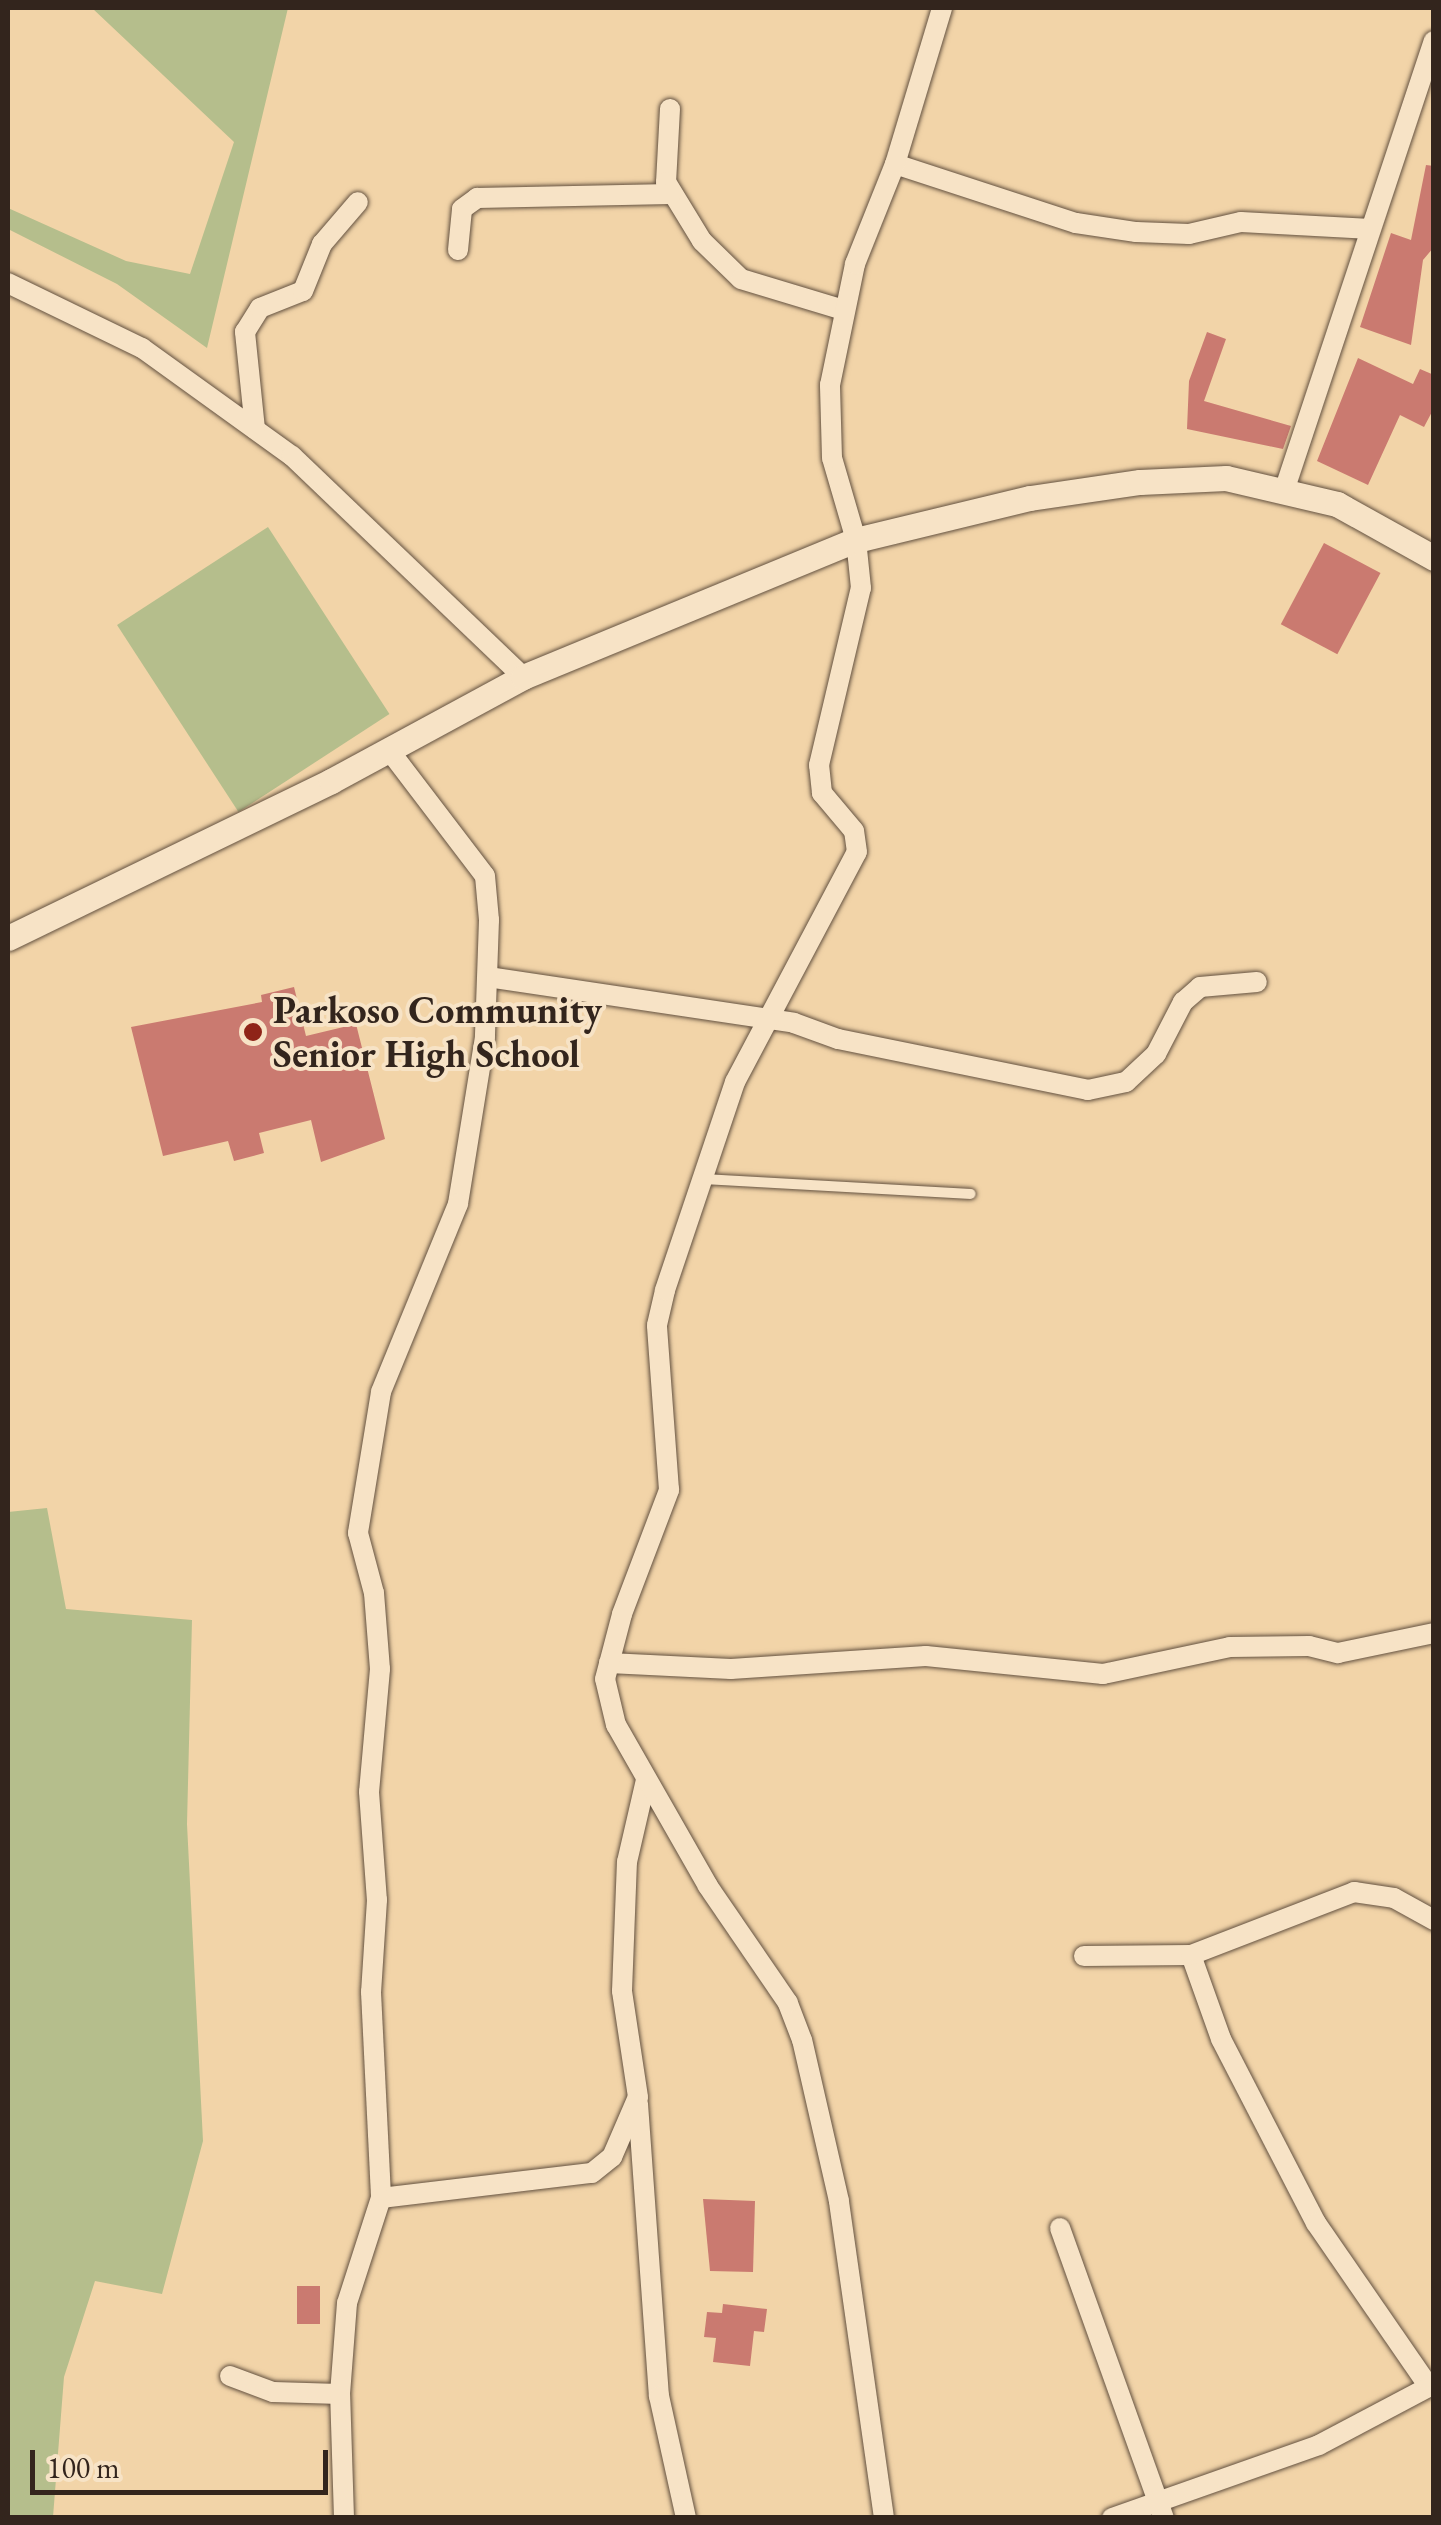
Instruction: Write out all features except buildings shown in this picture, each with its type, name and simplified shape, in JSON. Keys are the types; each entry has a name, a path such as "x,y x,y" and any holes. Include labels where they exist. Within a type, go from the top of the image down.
{"street":[{"path":"884,2518 838,2201 802,2040 788,2003 646,1780 616,1724 605,1679 669,1490 657,1325 718,1125 766,1018 857,852 854,831 822,792 819,764 860,595 856,540 832,458 829,410 844,310 895,164 942,8"},
{"path":"1286,488 1434,41"},
{"path":"670,110 665,173 671,194 702,241 741,279 844,310"},
{"path":"895,164 1076,223 1136,232 1189,234 1241,222 1371,229"},
{"path":"458,250 462,210 477,198 671,194"},
{"path":"255,429 243,344 248,324 260,308 303,291 322,244 358,202"},
{"path":"8,283 129,340 309,469 523,677"},
{"path":"8,938 389,750 523,677 856,540 1030,498 1140,482 1226,478 1286,488 1351,511 1434,558"},
{"path":"344,2518 340,2394 347,2303 381,2198 372,1992 378,1900 369,1792 380,1669 374,1593 358,1533 380,1392 411,1331 458,1204 486,1037 488,976 485,876 389,750"},
{"path":"488,976 766,1018 838,1039 1088,1090 1126,1082 1136,1073 1156,1054 1183,1002 1200,987 1257,982"},
{"path":"610,1663 730,1669 926,1656 1104,1674 1230,1647 1309,1646 1338,1653 1434,1634"},
{"path":"646,1780 627,1862 622,1991 638,2096 659,2396 686,2518"},
{"path":"1084,1956 1191,1955 1354,1892 1394,1898 1434,1920"},
{"path":"1112,2518 1160,2507 1319,2445 1431,2386 1316,2224 1221,2040 1191,1955"},
{"path":"381,2198 592,2173 612,2158 638,2096"},
{"path":"1060,2228 1123,2418 1160,2507"},
{"path":"230,2376 272,2392 340,2394"}],"lane":[{"path":"704,1179 971,1194"}],"green space":[{"path":"92,8 288,8 207,348 117,284 8,229 8,208 126,261 190,274 234,142"},
{"path":"268,527 389,714 238,812 117,625"},
{"path":"47,1508 66,1609 192,1620 187,1824 203,2141 162,2294 95,2281 64,2377 53,2517 8,2518 8,1512"}],"place":[{"name":"Parkoso Community Senior High School","path":"253,1032"}]}
